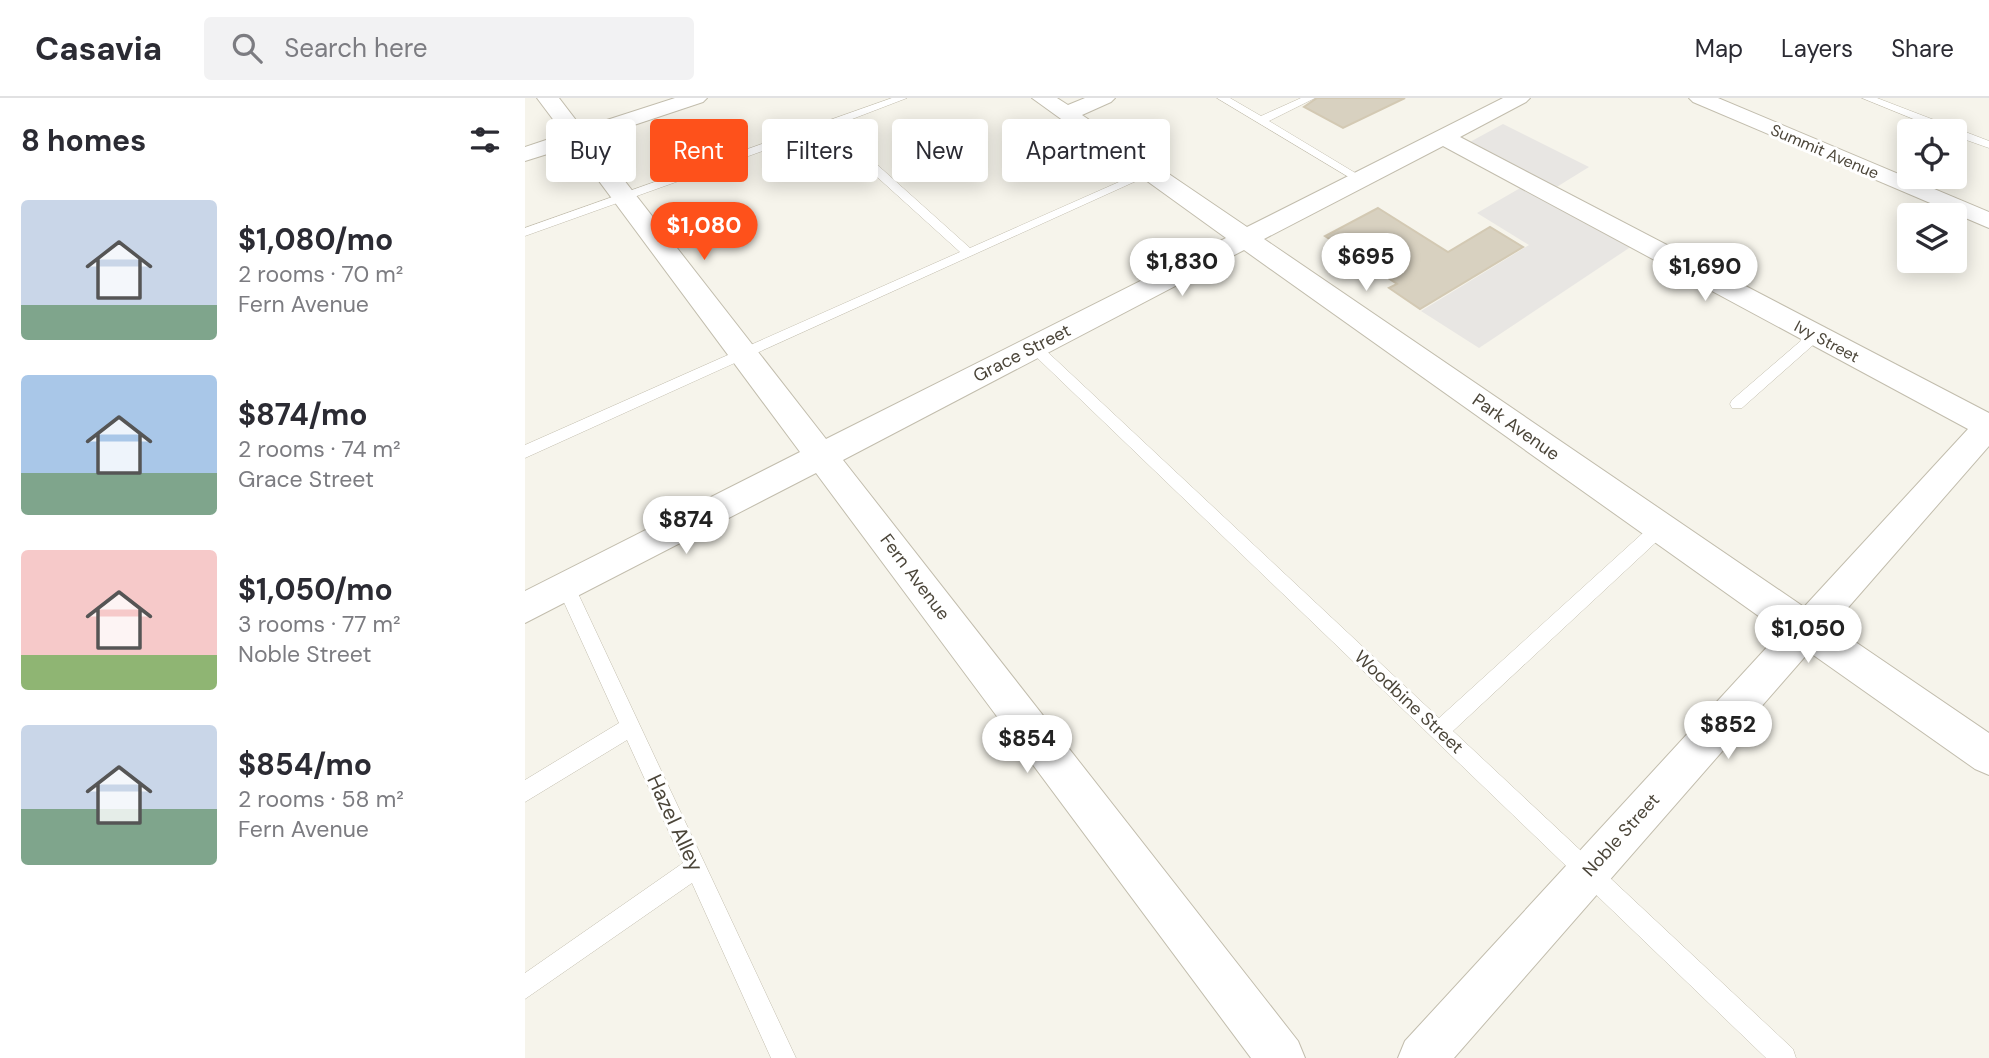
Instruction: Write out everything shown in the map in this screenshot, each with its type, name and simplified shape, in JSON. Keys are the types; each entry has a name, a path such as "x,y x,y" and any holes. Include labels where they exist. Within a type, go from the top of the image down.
{"street":[{"name":"Fern Avenue","path":"548,98 565,119"},
{"path":"631,119 696,98"},
{"name":"Park Avenue","path":"1043,98 1072,119"},
{"path":"1065,114 1104,98"},
{"name":"Grace Street","path":"525,608 1519,98"},
{"name":"Summit Avenue","path":"1700,98 1989,221"},
{"name":"Ivy Street","path":"1443,137 1989,426"},
{"path":"525,154 546,147"},
{"name":"Fern Avenue","path":"613,182 1281,1058"},
{"name":"Park Avenue","path":"1164,182 1989,757"},
{"name":"Noble Street","path":"1422,1058 1989,426"}],"lane":[{"path":"843,119 902,98"},
{"path":"1221,98 1361,180"},
{"path":"1260,121 1310,98"},
{"path":"1867,98 1921,119"},
{"path":"1967,137 1989,145"},
{"path":"525,232 762,147"},
{"path":"878,172 968,253"},
{"path":"525,452 1128,182"},
{"path":"1737,404 1816,335"},
{"name":"Woodbine Street","path":"1034,347 1784,1058"},
{"path":"1439,731 1661,527"},
{"name":"Hazel Alley","path":"566,587 784,1058"},
{"path":"525,792 631,727"},
{"path":"525,987 696,867"}],"shaded area":[{"path":"1503,124 1589,167 1555,188 1468,143"},
{"path":"1522,187 1632,246 1479,348 1421,311 1529,245 1477,213"}],"building":[{"path":"1317,98 1405,98 1343,128 1304,107"},
{"path":"1378,208 1448,252 1490,227 1523,247 1420,309 1389,288 1397,284 1325,236"}]}
